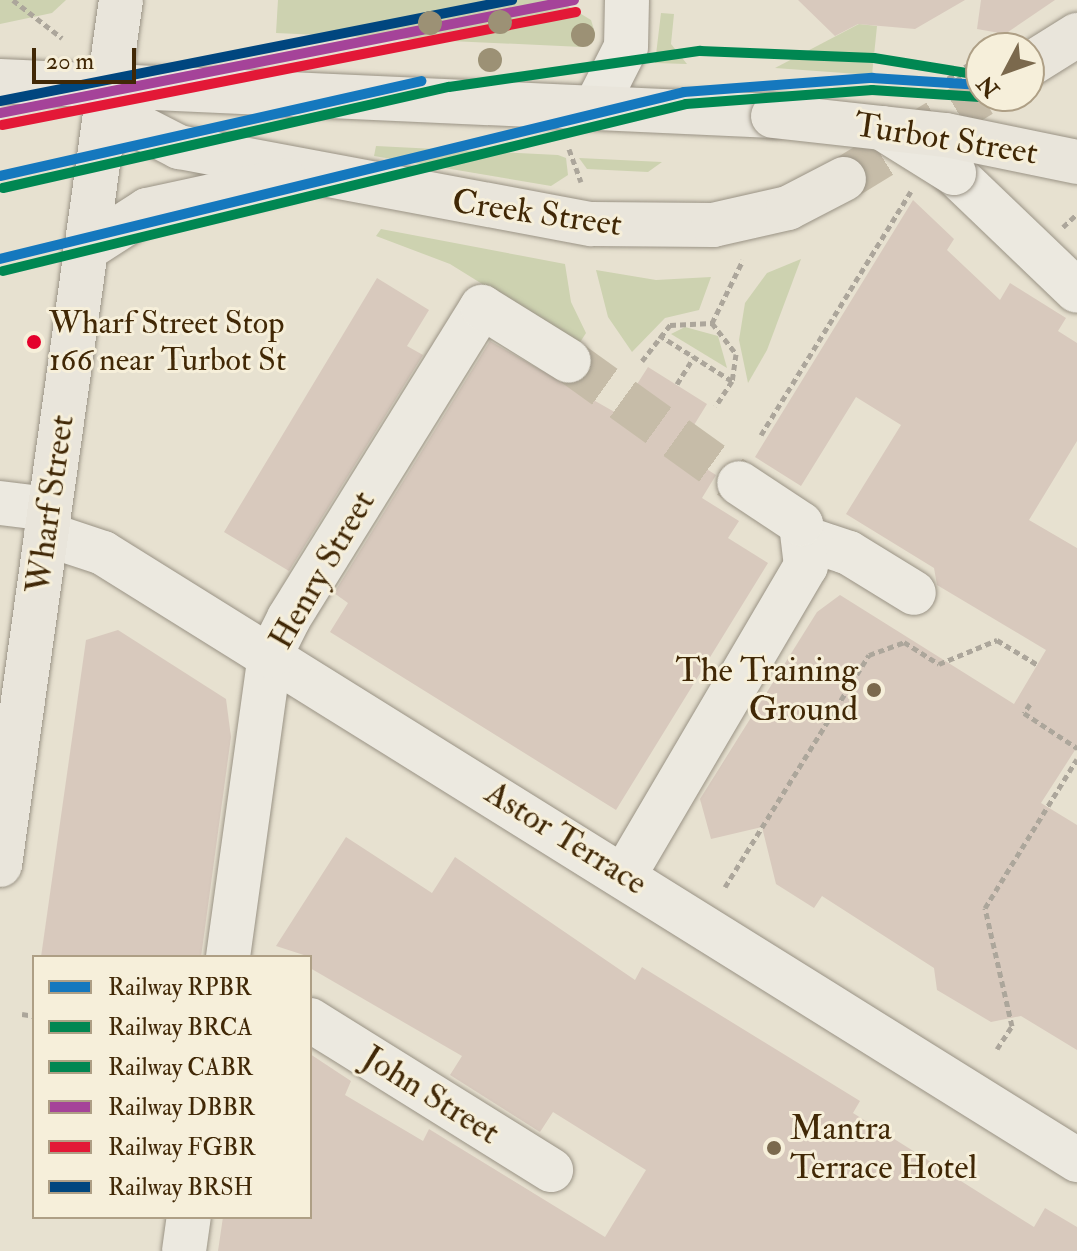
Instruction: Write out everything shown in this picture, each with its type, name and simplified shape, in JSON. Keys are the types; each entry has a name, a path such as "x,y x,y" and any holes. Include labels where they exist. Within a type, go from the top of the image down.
{"main road":[{"name":"Wharf Street","path":"0,865 121,0"},
{"path":"1045,55 1077,35"},
{"name":"Turbot Street","path":"0,81 773,116 871,125 1077,162"},
{"name":"Creek Street","path":"108,87 134,124 165,142 333,180 592,224 672,228 788,208 844,179"},
{"path":"85,250 156,207 267,182 333,180"}],"street":[{"path":"595,108 620,8"},
{"path":"871,125 914,142 934,178 1077,291"},
{"name":"Henry Street","path":"228,955 270,656 482,307 569,361"},
{"path":"739,483 794,517 807,539 849,553 914,593"},
{"name":"Astor Terrace","path":"0,503 47,522 89,545 625,874 1077,1160"},
{"path":"625,874 794,596 807,539"},
{"name":"John Street","path":"312,1021 551,1170"},
{"path":"184,1251 189,1219"}],"path":[{"path":"13,0 62,38"},
{"path":"940,84 965,67"},
{"path":"948,86 965,75"},
{"path":"569,149 587,197"},
{"path":"761,435 934,178"},
{"path":"712,323 743,260"},
{"path":"642,361 659,335 683,319 712,323 736,354 732,381 716,406"},
{"path":"659,335 732,381"},
{"path":"677,384 694,357"},
{"path":"725,887 869,655 904,642 939,664 997,640 1038,665"},
{"path":"1030,704 1024,713 1077,748"},
{"path":"997,1049 1012,1026 985,908 1077,759"},
{"path":"22,1014 32,1016"}],"green space":[{"path":"0,0 66,0 52,13 0,24"},
{"path":"278,0 558,0 591,20 595,33 582,47 276,33"},
{"path":"661,13 674,14 671,44 687,64 655,63"},
{"path":"859,24 877,26 872,75 775,68"},
{"path":"376,146 558,155 566,158 568,175 551,186 374,156"},
{"path":"579,158 662,162 648,172 587,169"},
{"path":"381,229 565,264 571,302 586,333 579,344 450,264 376,236"},
{"path":"801,259 767,350 748,383 739,340 745,303 767,273"},
{"path":"596,270 656,280 711,277 699,310 665,318 632,352 608,317"},
{"path":"685,327 718,336 727,368 671,334"}],"building":[{"path":"798,0 965,0 915,29 858,24 835,36"},
{"path":"981,0 1055,0 1008,32 977,29"},
{"path":"913,200 954,239 947,250 1000,300 1010,283 1066,318 1058,331 1077,343 1077,441 1029,520 1077,548 1077,747 1041,803 1077,825 1077,1050 1021,1016 991,1022 937,990 934,968 822,896 814,908 776,884 762,827 711,839 700,799 817,612 840,595 1014,704 1046,650 937,585 934,568 846,514 901,425 856,397 801,486 755,457"},
{"path":"377,278 429,310 407,346 423,355 289,571 224,532"},
{"path":"490,341 618,414 648,367 707,404 678,451 716,475 702,498 739,521 728,538 768,563 616,810 330,632 348,603 334,593"},
{"path":"118,630 226,699 231,737 201,955 41,955 86,640"},
{"path":"346,837 432,893 455,857 635,980 642,967 860,1101 853,1113 1034,1227 1045,1208 1077,1227 1077,1251 218,1251 223,1219 312,1219 312,1055 351,1081 345,1095 423,1141 429,1129 605,1237 646,1170 553,1112 540,1132 450,1075 462,1056 312,969 312,955 276,946"}],"tunnel":[{"path":"844,179 965,105"},
{"path":"569,361 739,483"}],"rail line":[{"name":"BRSH","path":"0,101 512,0"},
{"name":"DBBR","path":"0,113 574,0"},
{"name":"FGBR","path":"2,125 576,12"},
{"name":"CABR","path":"3,188 449,87 700,51 874,58 965,73"},
{"name":"RPBR","path":"0,259 684,92 872,78 965,84"},
{"name":"RPBR","path":"0,176 421,81"},
{"name":"BRCA","path":"3,271 686,104 872,90 965,96"}],"place":[{"name":"Wharf Street Stop 166 near Turbot St","path":"34,342"},
{"name":"The Training Ground","path":"874,690"},
{"name":"Mantra Terrace Hotel","path":"774,1148"}]}
